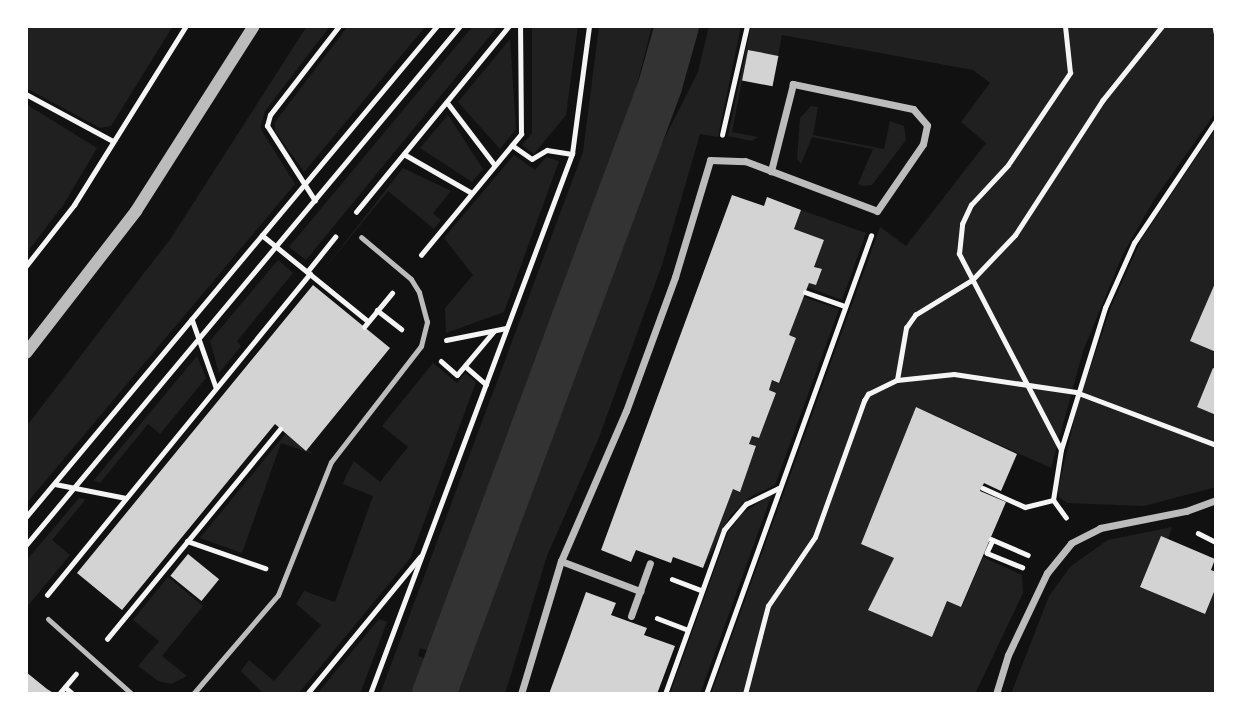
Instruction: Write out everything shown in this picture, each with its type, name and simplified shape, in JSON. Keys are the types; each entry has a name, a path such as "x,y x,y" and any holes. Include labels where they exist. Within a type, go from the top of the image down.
{"street":[{"path":"26,353 136,211 254,26"},
{"path":"521,694 561,561 631,399 675,277 710,160 745,161 771,171 877,211 923,144 927,125 913,109 793,85 771,171"},
{"path":"996,694 1008,655 1046,577 1064,550 1080,537 1216,499"},
{"path":"561,561 640,591"},
{"path":"631,616 650,563"}],"lane":[{"path":"193,694 272,603 288,576 331,462 421,346 427,329 425,306 405,274 360,237"},
{"path":"48,620 92,655 132,694"}],"path":[{"path":"26,267 74,205 186,26"},
{"path":"315,201 268,134 268,122 339,26"},
{"path":"26,517 437,26"},
{"path":"26,545 460,26"},
{"path":"351,218 509,26"},
{"path":"364,327 512,145 523,120 520,26"},
{"path":"370,694 572,154 589,26"},
{"path":"722,160 722,137 747,26"},
{"path":"1061,450 959,254 962,224 971,205 1008,165 1070,73 1065,26"},
{"path":"897,380 906,328 915,315 972,280 1015,235 1102,101 1163,26"},
{"path":"1214,26 1216,32"},
{"path":"26,94 113,141"},
{"path":"447,102 496,165"},
{"path":"1080,537 1053,500 1061,450 1076,391 1105,308 1134,243 1216,121"},
{"path":"512,145 532,159 546,151 572,154"},
{"path":"404,154 472,192"},
{"path":"706,694 877,211"},
{"path":"44,599 342,229"},
{"path":"262,235 369,321"},
{"path":"805,292 845,306"},
{"path":"192,319 217,387"},
{"path":"433,343 507,328"},
{"path":"465,366 486,384"},
{"path":"746,694 768,606 815,537 864,401 869,394 897,380 954,374 1025,382 1076,391 1216,445"},
{"path":"60,694 280,429"},
{"path":"54,484 126,498"},
{"path":"665,694 724,530 746,505 780,487"},
{"path":"983,488 1025,507 1053,500"},
{"path":"1004,544 992,539 987,553 1046,577"},
{"path":"187,541 288,576"},
{"path":"307,694 423,553"},
{"path":"65,687 74,694"}],"shaded area":[{"path":"26,26 173,26 111,126 100,128 26,88"},
{"path":"307,26 330,26 265,111 260,128 295,184 26,504 26,427 171,238"},
{"path":"348,26 426,26 304,172 275,131 275,122"},
{"path":"473,26 498,26 306,260 289,247"},
{"path":"532,26 578,26 566,115 534,154 522,145 532,133"},
{"path":"599,26 652,26 634,96 429,651 420,648 418,656 426,659 413,694 380,694 583,152"},
{"path":"709,26 741,26 718,137 700,134 662,265 598,440 547,556 505,694 455,694 654,159 698,72"},
{"path":"751,26 1216,26 1216,112 1155,198 1123,254 1083,351 1051,468 916,407 861,544 894,558 869,610 932,637 947,601 962,607 983,557 1022,575 1023,593 975,694 711,694 880,227 906,246 986,143 961,122 990,83 973,70 782,35 778,56 748,50 732,132 758,137 752,141 728,136"},
{"path":"510,39 516,129 500,149 458,102"},
{"path":"26,104 97,148 64,204 26,254"},
{"path":"811,106 818,107 813,135 884,149 890,121 904,126 906,140 872,185 858,184 873,149 812,137 801,164 797,159 800,118"},
{"path":"448,115 483,169 472,182 420,148"},
{"path":"1216,128 1216,281 1190,341 1216,352 1216,369 1197,407 1216,415 1216,487 1144,506 1067,503 1059,497 1058,489 1078,404 1111,307 1141,240"},
{"path":"514,155 535,170 546,157 559,161 504,312 446,333 445,308 473,275 444,238"},
{"path":"403,168 451,191 433,213 441,220 434,229 388,191 321,273"},
{"path":"801,210 866,233 842,300 807,287 809,283 816,285 822,270 814,267 824,240 794,229"},
{"path":"278,260 293,273 237,341 241,346 219,373 210,341"},
{"path":"803,297 839,309 775,485 752,496 731,515 703,568 733,489 740,491 756,447 749,444 752,436 759,438 776,393 769,390 772,380 780,383 796,338 789,335"},
{"path":"197,356 206,378 160,434 148,424 100,483 94,480"},
{"path":"433,363 457,383 465,373 476,382 411,557 298,694 264,694 241,671 249,660 274,681 321,625 296,604 304,591 335,602 373,496 343,484 346,476 354,461 380,482 408,447 382,426"},
{"path":"287,432 313,454 281,443 242,553 200,538"},
{"path":"772,494 700,694 670,694 728,532 743,513"},
{"path":"79,498 86,499 52,540 70,555 26,608 26,561"},
{"path":"1172,527 1168,539 1161,537 1140,587 1204,614 1216,587 1216,694 1011,694 1049,596 1071,566 1108,540"},
{"path":"168,577 203,606 162,656 187,676 171,684 158,681 138,666 159,641 133,620"},
{"path":"379,619 387,622 360,694 317,694"}],"building":[{"path":"748,50 778,56 773,86 742,80"},
{"path":"732,195 764,206 767,197 801,210 794,229 824,240 814,267 822,269 816,285 809,283 789,335 796,338 779,383 772,380 769,390 776,393 759,438 752,436 749,444 756,446 740,492 733,489 703,568 673,557 671,563 636,550 631,562 601,550"},
{"path":"1216,281 1216,352 1190,341"},
{"path":"313,285 390,348 306,451 275,424 122,610 77,573"},
{"path":"1213,368 1216,369 1216,415 1197,407"},
{"path":"916,407 1017,454 1001,491 984,483 980,491 1006,502 961,607 947,601 932,637 868,610 894,558 861,544"},
{"path":"1161,536 1215,559 1211,570 1216,572 1216,587 1205,614 1140,587"},
{"path":"188,554 219,579 201,601 170,576"},
{"path":"586,592 616,603 611,615 647,628 644,635 675,646 657,694 549,694"},
{"path":"26,672 47,689 55,694 26,694"}],"waterway":[{"path":"434,694 660,86 677,26"}]}
